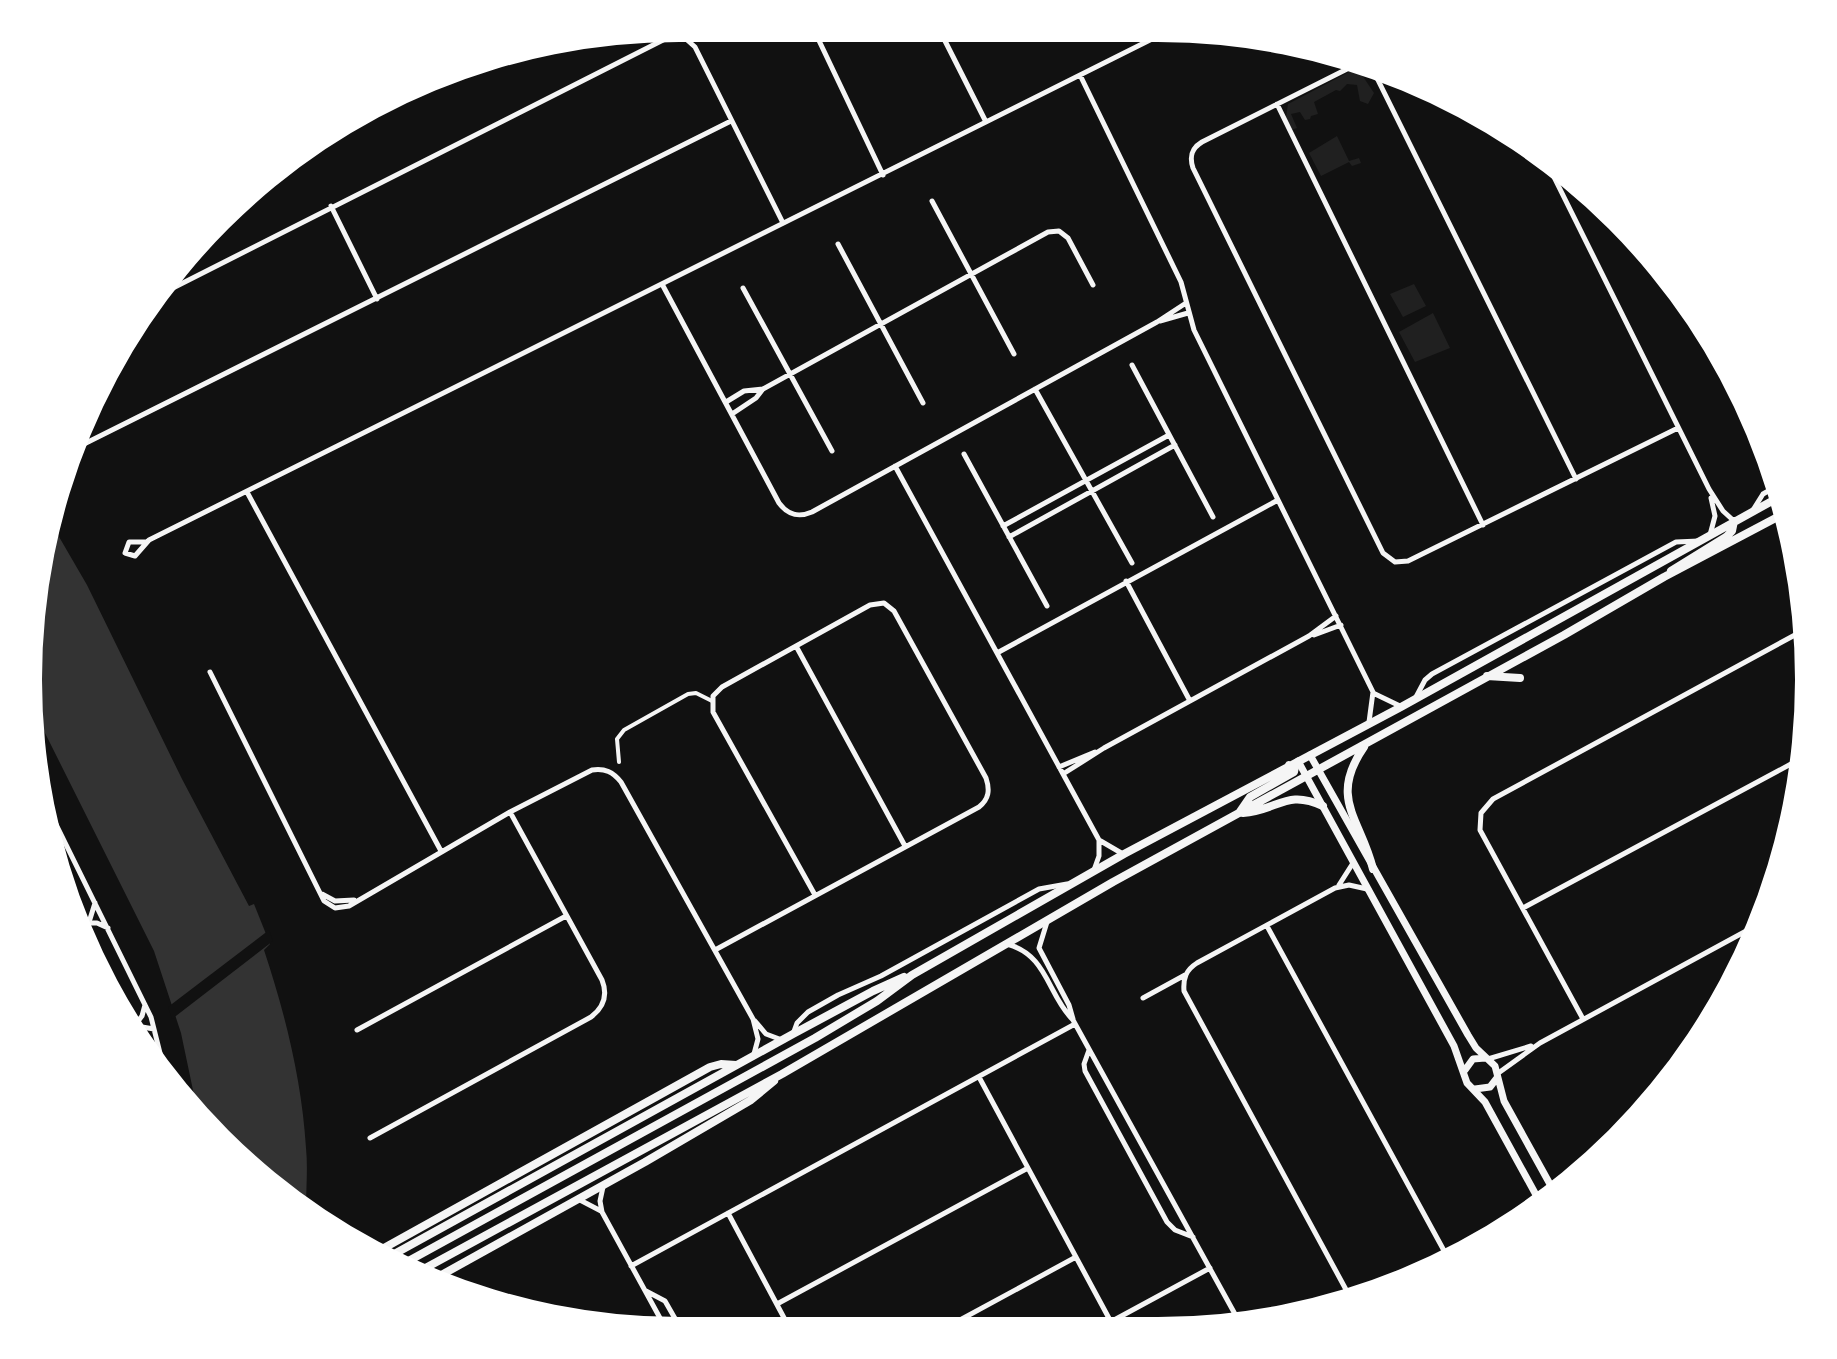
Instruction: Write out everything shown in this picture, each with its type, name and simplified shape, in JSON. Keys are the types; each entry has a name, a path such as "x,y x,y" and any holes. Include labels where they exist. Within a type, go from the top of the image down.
{"main road":[{"path":"414,1258 815,1038 877,1001 912,975 1124,854 1401,707 1769,502"},
{"path":"430,1265 782,1074 1238,813 1774,519"},
{"path":"1664,577 1678,565 1726,537 1732,531 1734,521"},
{"path":"1487,676 1520,678"},
{"path":"1368,742 1351,768 1346,793 1373,869"},
{"path":"1238,813 1250,797 1294,772 1294,763"},
{"path":"1238,813 1263,811 1294,798 1323,806"},
{"path":"399,1251 793,1034 873,991 912,975"},
{"path":"388,1246 710,1067 721,1064 737,1066"},
{"path":"447,1272 744,1104 782,1074"}],"street":[{"path":"690,42 783,223"},
{"path":"820,42 883,175"},
{"path":"946,42 986,122"},
{"path":"146,542 1146,42"},
{"path":"179,285 657,43"},
{"path":"1344,71 1202,142 1192,151 1193,168 1383,553 1395,562 1408,561 1678,428"},
{"path":"1080,75 1181,282 1188,313 1373,692 1368,724"},
{"path":"1379,83 1576,479"},
{"path":"1277,104 1483,525"},
{"path":"89,442 731,121"},
{"path":"1557,183 1709,489 1720,507 1734,521"},
{"path":"932,201 1014,354"},
{"path":"331,206 377,299"},
{"path":"726,402 744,391 763,389 1048,232 1059,231 1068,238 1093,285"},
{"path":"838,244 923,403"},
{"path":"662,284 784,509 797,516 812,512 1159,321 1186,303"},
{"path":"743,288 832,451"},
{"path":"1159,321 1188,313"},
{"path":"1132,365 1213,517"},
{"path":"732,414 756,398 763,389"},
{"path":"1035,389 1132,563"},
{"path":"1003,526 1169,435"},
{"path":"1009,537 1175,445"},
{"path":"964,454 1047,606"},
{"path":"895,466 1099,840 1099,856 1093,872"},
{"path":"1709,489 1715,516 1710,535"},
{"path":"247,492 441,851"},
{"path":"1752,512 1766,492"},
{"path":"997,653 1278,500"},
{"path":"1126,581 1190,701"},
{"path":"715,950 979,807 988,795 988,784 971,751 894,611 884,603 870,605 718,689 712,701 713,712 815,895"},
{"path":"1063,774 1309,636 1336,616"},
{"path":"1309,636 1341,625"},
{"path":"1583,1019 1480,830 1478,819 1484,807 1493,799 1794,636"},
{"path":"796,646 905,846"},
{"path":"210,672 321,894 340,902 357,899 510,812 592,770 606,770 621,782 753,1019 766,1034 783,1040"},
{"path":"1373,692 1401,707"},
{"path":"619,762 617,739 624,730 688,694 696,693 712,701"},
{"path":"1059,767 1100,751"},
{"path":"1310,755 1468,1035 1495,1066 1504,1101 1549,1182"},
{"path":"1294,763 1307,777 1354,861 1454,1046 1465,1070 1465,1079 1485,1102 1535,1193"},
{"path":"1523,908 1790,765"},
{"path":"370,1138 591,1017 602,1006 602,980 510,812"},
{"path":"62,834 145,1004 159,1048"},
{"path":"1099,840 1124,854"},
{"path":"1143,998 1186,975 1197,963 1335,888 1345,879 1354,861"},
{"path":"793,1034 804,1015 838,995 874,980 1039,889 1072,884"},
{"path":"1335,888 1349,885 1369,890"},
{"path":"89,918 95,899"},
{"path":"357,1030 566,916"},
{"path":"1048,920 1039,948 1069,1005 1074,1022"},
{"path":"91,924 101,924 110,929"},
{"path":"1267,926 1443,1249"},
{"path":"1473,1088 1482,1090 1490,1087 1497,1075 1540,1043 1741,934"},
{"path":"1006,944 1023,949 1034,957 1090,1049 1234,1313"},
{"path":"1186,975 1184,991 1345,1288"},
{"path":"140,1019 145,1004"},
{"path":"753,1019 758,1039 753,1056"},
{"path":"631,1266 1074,1022"},
{"path":"145,1028 155,1030"},
{"path":"1465,1070 1473,1059 1488,1059 1540,1043"},
{"path":"1090,1049 1084,1064 1085,1071 1167,1222 1175,1230 1193,1237"},
{"path":"979,1077 1108,1317"},
{"path":"777,1304 1028,1168"},
{"path":"604,1185 602,1212 659,1316"},
{"path":"578,1199 602,1212"},
{"path":"728,1213 784,1317"},
{"path":"965,1317 1076,1257"},
{"path":"1120,1317 1210,1268"},
{"path":"644,1290 665,1301 674,1317"}],"shaded area":[{"path":"1349,72 1363,76 1374,93 1368,104 1360,101 1357,85 1347,84 1340,91 1336,90 1314,102 1318,114 1310,119 1305,120 1300,112 1291,114 1297,128 1291,130 1286,117 1288,104"},
{"path":"1337,136 1349,161 1359,158 1361,163 1352,166 1349,162 1321,176 1309,153"},
{"path":"1414,284 1426,306 1403,317 1390,294"},
{"path":"1433,313 1450,348 1415,362 1399,332"},
{"path":"59,536 87,585 182,779 249,906 254,904 270,944 264,950 279,998 301,1098 307,1156 306,1196 259,1159 193,1092 181,1033 154,951 44,731 43,638 47,596"}],"pier":[{"path":"269,930 273,941 172,1019 168,1007"}]}
